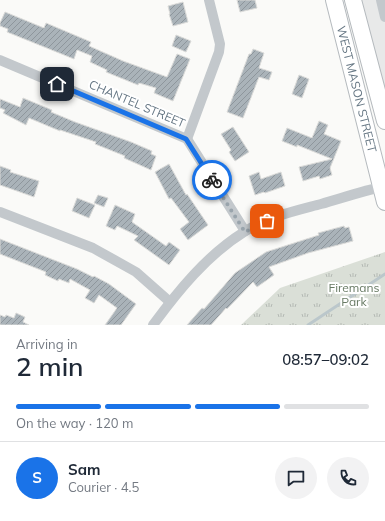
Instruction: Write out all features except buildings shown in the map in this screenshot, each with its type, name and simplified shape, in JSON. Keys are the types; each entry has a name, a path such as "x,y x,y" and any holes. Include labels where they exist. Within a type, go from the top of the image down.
{"main road":[{"name":"WEST MASON STREET","path":"334,0 383,186 385,202"},
{"name":"WEST MASON STREET","path":"353,0 385,121"}],"street":[{"path":"186,139 219,52 220,44 208,0"},
{"path":"380,0 385,17"},
{"name":"CHANTEL STREET","path":"0,60 186,139 245,232"},
{"path":"153,325 170,302 196,273 223,247 245,232 278,216 383,186"},
{"path":"0,212 93,248 136,272 170,302"}],"shaded area":[{"path":"353,0 385,0 385,121"}],"green space":[{"name":"Firemans Park","path":"385,252 385,325 241,325 280,288"}],"waterway":[{"path":"308,325 385,274"}],"way so far":[{"path":"212,180 245,232 267,221"}],"route":[{"path":"57,84 186,139 212,180"}]}
